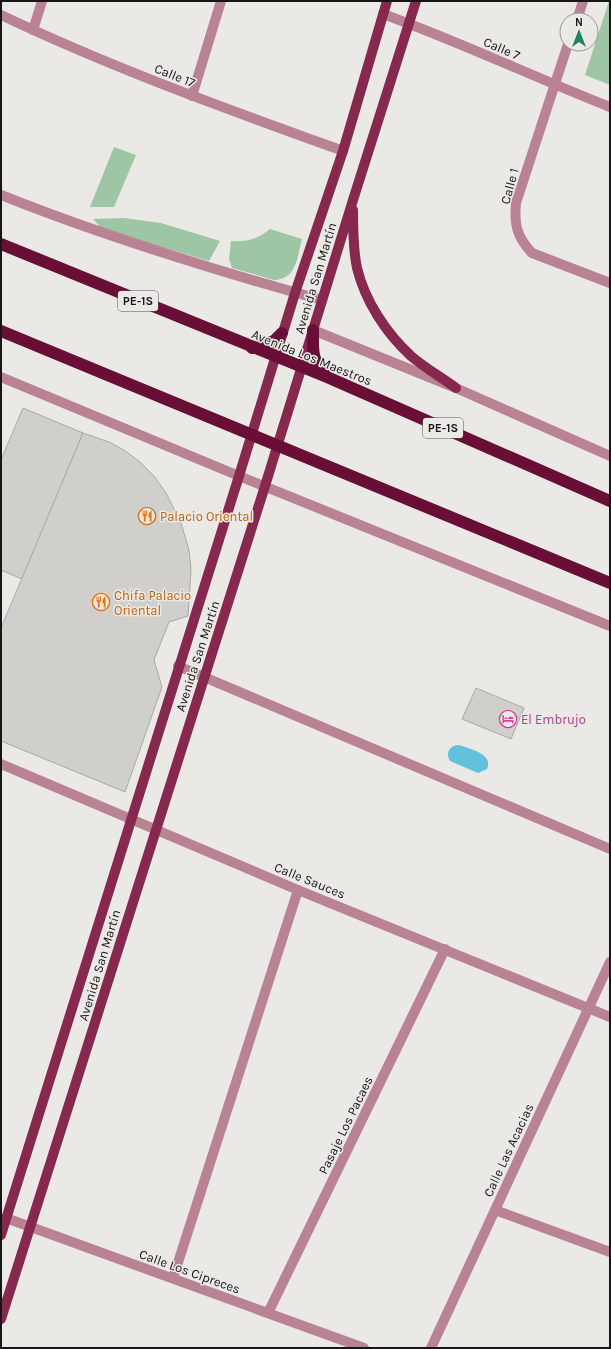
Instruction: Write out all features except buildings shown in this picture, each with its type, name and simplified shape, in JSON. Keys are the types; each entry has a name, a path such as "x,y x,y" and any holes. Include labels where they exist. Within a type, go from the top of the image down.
{"highway":[{"name":"Avenida Los Maestros","path":"1,244 326,377 610,501"},
{"path":"313,330 313,356 318,368 326,377"},
{"path":"1,331 251,433 610,583"},
{"path":"252,348 274,341 282,333"}],"main road":[{"name":"Avenida San Martín","path":"1,1235 178,666 239,476 282,333 343,151 387,1"},
{"name":"Avenida San Martín","path":"1,1319 265,486 416,1"},
{"path":"353,200 353,228 357,269 363,286 382,324 412,356 456,388"}],"street":[{"path":"33,30 42,1"},
{"path":"192,96 220,1"},
{"path":"580,12 583,1"},
{"name":"Calle 7","path":"383,14 409,23 554,85 610,107"},
{"name":"Calle 17","path":"1,15 33,30 192,96 343,151"},
{"name":"Calle 1","path":"565,52 516,203 515,226 524,244 532,253 610,283"},
{"path":"1,195 115,237 204,266 322,300"},
{"name":"Avenida Los Maestros","path":"313,330 456,388 610,456"},
{"path":"1,377 239,476 610,626"},
{"path":"178,666 610,849"},
{"name":"Calle Sauces","path":"1,764 298,890 610,1017"},
{"path":"173,1278 298,890"},
{"name":"Pasaje Los Pacaes","path":"268,1313 445,949"},
{"name":"Calle Las Acacias","path":"431,1348 610,962"},
{"path":"495,1210 610,1252"},
{"name":"Calle Los Cipreces","path":"6,1218 364,1348"}],"green space":[{"path":"610,1 610,85 585,75 592,52 599,52 599,32"},
{"path":"114,147 136,155 114,207 90,207"},
{"path":"124,218 161,223 220,241 209,261 103,230 93,219"},
{"path":"270,229 302,239 297,260 292,271 282,279 274,280 232,268 229,259 231,241 252,239"}],"water":[{"path":"459,745 475,750 484,756 487,759 487,769 478,773 450,761 448,755 449,750 453,746"}],"place":[{"name":"Palacio Oriental","path":"147,516"},
{"name":"Chifa Palacio Oriental","path":"101,602"},
{"name":"El Embrujo","path":"508,719"}]}
